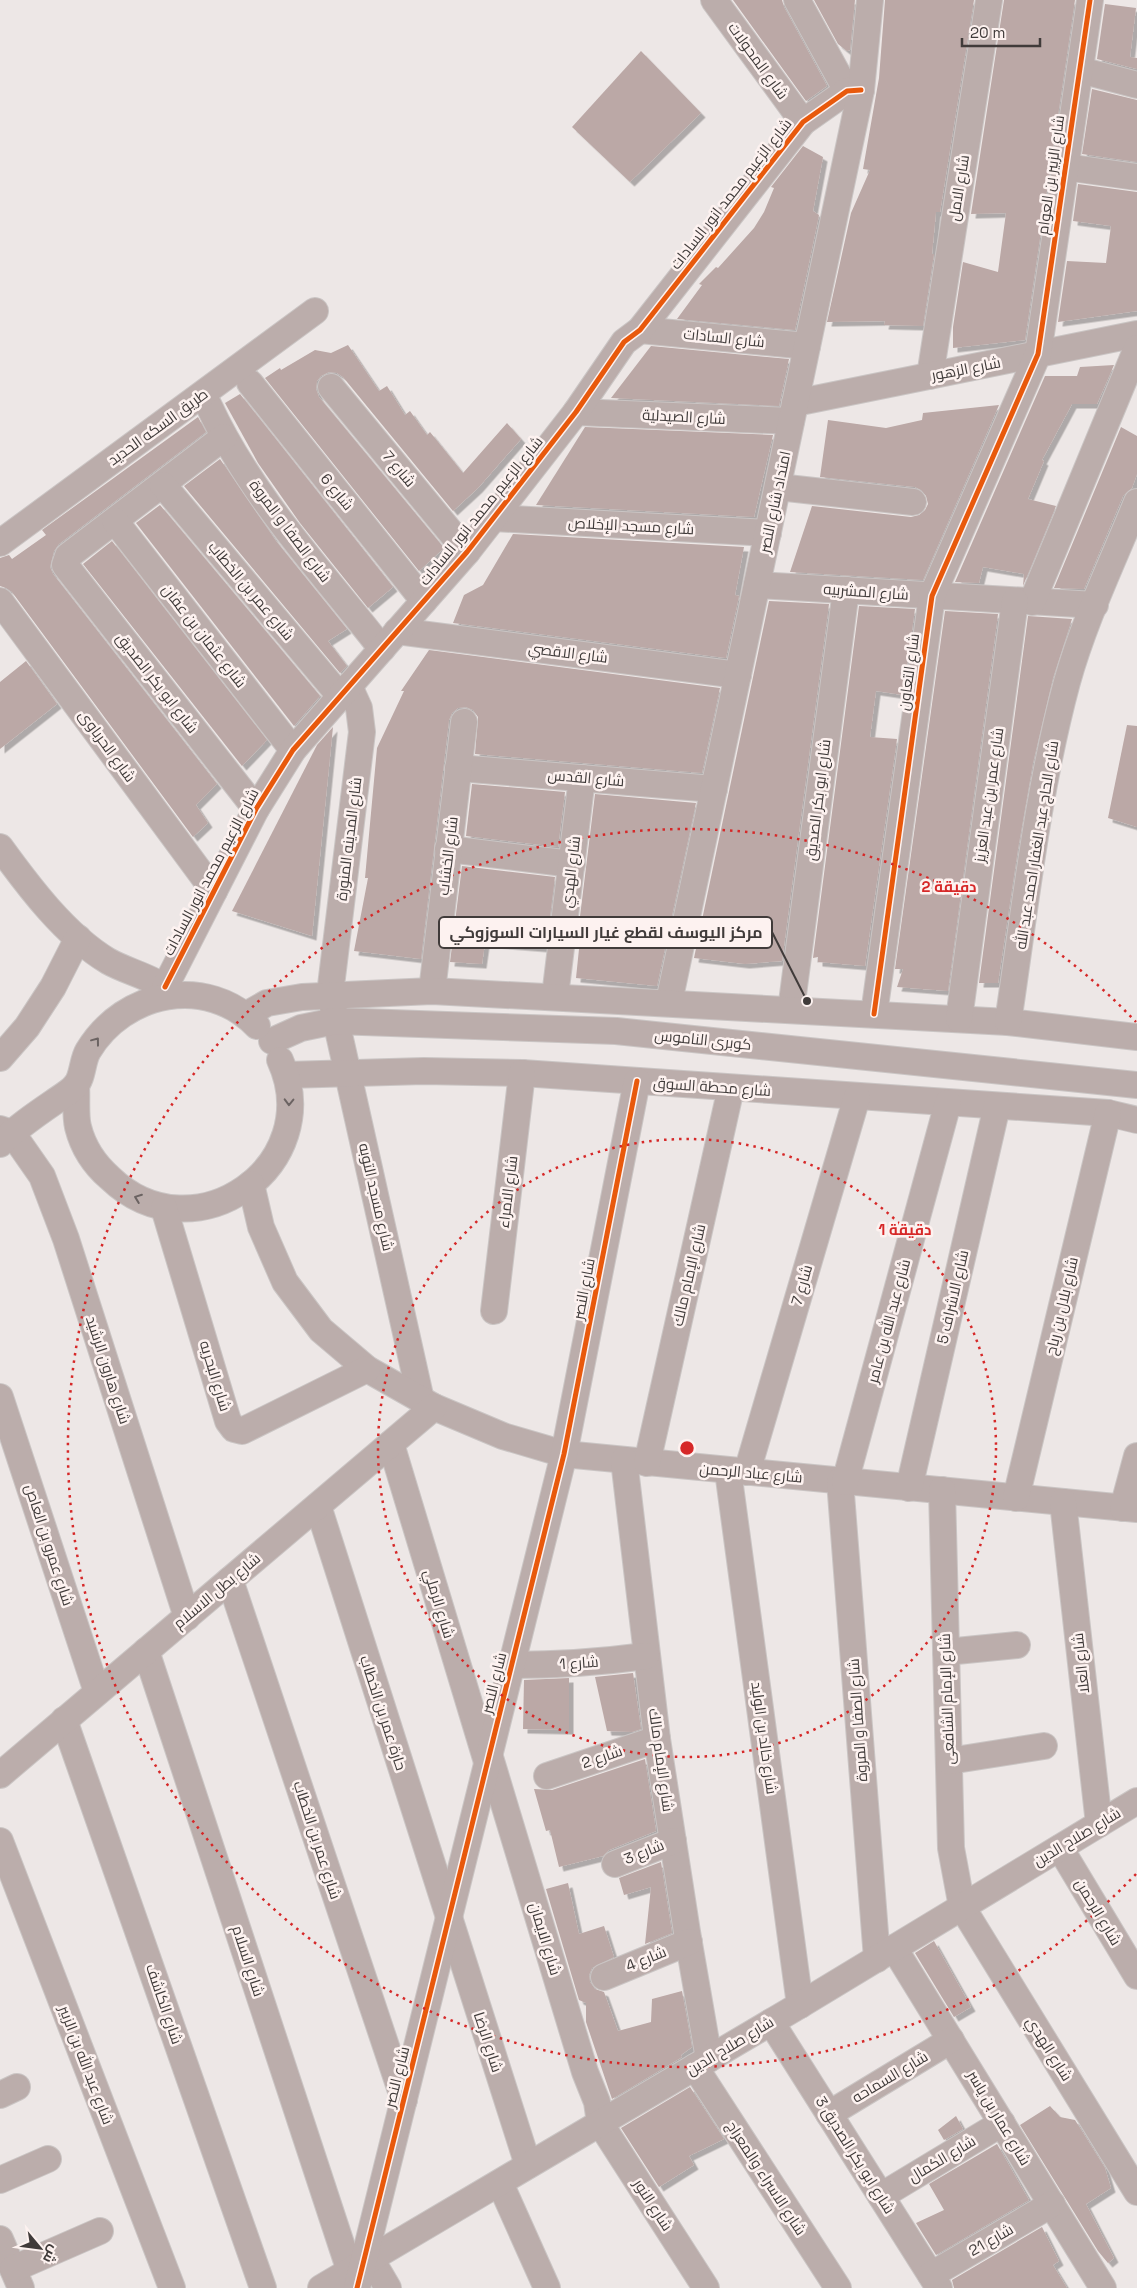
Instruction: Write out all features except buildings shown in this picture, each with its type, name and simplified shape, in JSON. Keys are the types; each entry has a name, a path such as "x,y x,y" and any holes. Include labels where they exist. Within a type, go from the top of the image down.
{"street":[{"name":"شارع المحولات","path":"714,0 803,122"},
{"path":"797,0 854,91"},
{"name":"امتداد شارع النصر","path":"669,1002 807,346 870,0"},
{"name":"شارع الامل","path":"930,376 989,0"},
{"name":"شارع الزبير بن العوام","path":"1038,354 1090,0"},
{"path":"1080,70 1137,85"},
{"name":"شارع الزعيم محمد انور السادات","path":"169,991 214,891 256,809 293,750 467,552 576,412 624,342 640,330 803,122 854,91"},
{"path":"1065,167 1137,177"},
{"name":"طريق السكه الحديد","path":"0,543 315,312"},
{"name":"شارع السادات","path":"640,330 807,346"},
{"name":"شارع الزهور","path":"793,412 930,376 1137,336"},
{"name":"شارع عمر بن عبد العزيز","path":"959,1019 1023,601 1137,336"},
{"name":"شارع التعاون","path":"874,1014 932,596 1038,354"},
{"name":"شارع 6","path":"250,384 424,601"},
{"name":"شارع 7","path":"331,387 467,552"},
{"name":"شارع الصفا و المروة","path":"210,406 224,437 247,475 390,640"},
{"name":"شارع الصيدلية","path":"576,412 793,412"},
{"path":"114,521 224,437"},
{"name":"شارع عمر بن الخطاب","path":"163,485 345,691"},
{"path":"778,488 913,502"},
{"name":"شارع الحاج عبد الغفار احمد عبد الله","path":"1008,1022 1046,770 1068,681 1095,605 1137,502"},
{"name":"شارع مسجد الإخلاص","path":"494,518 768,533"},
{"name":"شارع ابو بكر الصديق","path":"114,521 68,556 65,560 66,568 256,809"},
{"name":"شارع عثمان بن عفان","path":"114,521 293,750"},
{"name":"شارع المشربيه","path":"757,585 1095,605"},
{"name":"شارع ابو بكر الصديق","path":"791,1010 846,590"},
{"name":"شارع الحرباوى","path":"0,601 214,891"},
{"name":"شارع الاقصي","path":"390,640 738,674"},
{"name":"شارع المدينه المنورة","path":"330,994 362,732 359,708 345,691"},
{"name":"شارع الخشاب","path":"432,991 464,722"},
{"name":"شارع القدس","path":"458,768 714,789"},
{"name":"شارع الهدي","path":"556,996 582,778"},
{"path":"0,847 28,884 78,938 108,960 169,991 211,998 246,1014 272,1041 287,1075 290,1098 288,1123 281,1146 268,1167 251,1184 232,1197 210,1206 187,1209 164,1208 125,1193 95,1165 78,1127 76,1085 88,1052 109,1024 138,1004 169,991"},
{"path":"448,850 572,864"},
{"path":"0,1058 32,1019 53,987 78,938"},
{"path":"246,1014 266,1003 330,994 432,991 669,1002 1008,1022 1137,1037"},
{"name":"شارع مسجد التوبه","path":"330,994 428,1404"},
{"name":"كوبرى الناموس","path":"272,1041 301,1028 336,1021 616,1031 1137,1085"},
{"name":"شارع محطة السوق","path":"287,1075 424,1071 522,1073 1108,1113 1137,1120"},
{"name":"شارع الامراء","path":"494,1312 522,1073"},
{"name":"شارع النصر","path":"360,2270 564,1454 638,1081"},
{"path":"4,1135 76,1085"},
{"name":"شارع الإمام مالك","path":"702,2063 689,1942 646,1656 636,1462 731,1088"},
{"name":"شارع 7","path":"738,1472 857,1097"},
{"name":"شارع عبد الله بن عامر","path":"843,1481 948,1103"},
{"name":"شارع الاشراف 5","path":"909,1488 997,1106"},
{"name":"شارع بلال بن رباح","path":"1016,1498 1108,1113"},
{"name":"شارع هارون الرشيد","path":"4,1135 42,1176 66,1238 187,1616"},
{"name":"شارع عباد الرحمن","path":"251,1184 261,1227 285,1282 321,1330 367,1369 428,1404 504,1436 564,1454 1130,1508"},
{"name":"شارع البحريه","path":"164,1208 228,1421 234,1428 242,1431 367,1369"},
{"name":"شارع عمرو بن العاص","path":"0,1397 97,1692"},
{"name":"شارع بطل الاسلام","path":"0,1775 391,1444 428,1404"},
{"name":"شارع الرملي","path":"391,1444 488,1758"},
{"path":"1130,1508 1137,1456"},
{"name":"شارع خالد بن الوليد","path":"738,1472 800,2005"},
{"name":"شارع الصفا و المروة","path":"843,1481 886,1953"},
{"name":"شارع الإمام الشافعى","path":"942,1490 951,1848 962,1907"},
{"name":"شارع العلا","path":"1063,1502 1099,1824"},
{"name":"حارة عمر بن الخطاب","path":"318,1506 448,1920"},
{"name":"شارع عمر بن الخطاب","path":"230,1580 404,2100"},
{"path":"946,1652 1018,1645"},
{"name":"شارع السلام","path":"146,1651 360,2270 388,2288"},
{"name":"شارع 1","path":"512,1665 574,1664 646,1656"},
{"name":"شارع الكاشف","path":"64,1720 263,2288"},
{"name":"شارع 2","path":"547,1776 657,1739"},
{"path":"949,1761 1044,1746"},
{"name":"شارع الايمان","path":"488,1758 585,2072 597,2102 600,2123"},
{"name":"شارع صلاح الدين","path":"321,2288 360,2270 500,2182 800,2005 1137,1801"},
{"name":"شارع 3","path":"615,1864 673,1840"},
{"name":"شارع عبد الله بن الزبير","path":"0,1841 172,2288"},
{"name":"شارع الرحمن","path":"1060,1848 1137,1976"},
{"name":"شارع الهدي","path":"962,1907 1137,2192"},
{"name":"شارع الرضا","path":"448,1920 528,2166"},
{"name":"شارع 4","path":"604,1977 689,1942"},
{"name":"شارع عمار بن ياسر","path":"886,1953 951,2040 1103,2288"},
{"name":"شارع ابو بكر الصديق 3","path":"771,2022 935,2282"},
{"name":"شارع السماحه","path":"829,2114 951,2040"},
{"name":"شارع الاسراء والمعراج","path":"702,2063 838,2288"},
{"name":"شارع النور","path":"600,2123 706,2288"},
{"name":"شارع الكمال","path":"881,2196 1002,2123"},
{"path":"0,2180 48,2159"},
{"path":"500,2182 547,2288"},
{"name":"شارع 21","path":"935,2282 1052,2204"},
{"path":"0,2239 17,2279 100,2231"}],"cycle path":[{"path":"874,1014 932,596 1038,354 1090,0"},
{"path":"165,987 256,809 293,750 467,552 576,412 624,342 640,330 803,122 847,91 861,90"},
{"path":"357,2288 564,1454 637,1081"}],"place":[{"name":"مركز اليوسف لقطع غيار السيارات السوزوكي","path":"807,1001"}]}
